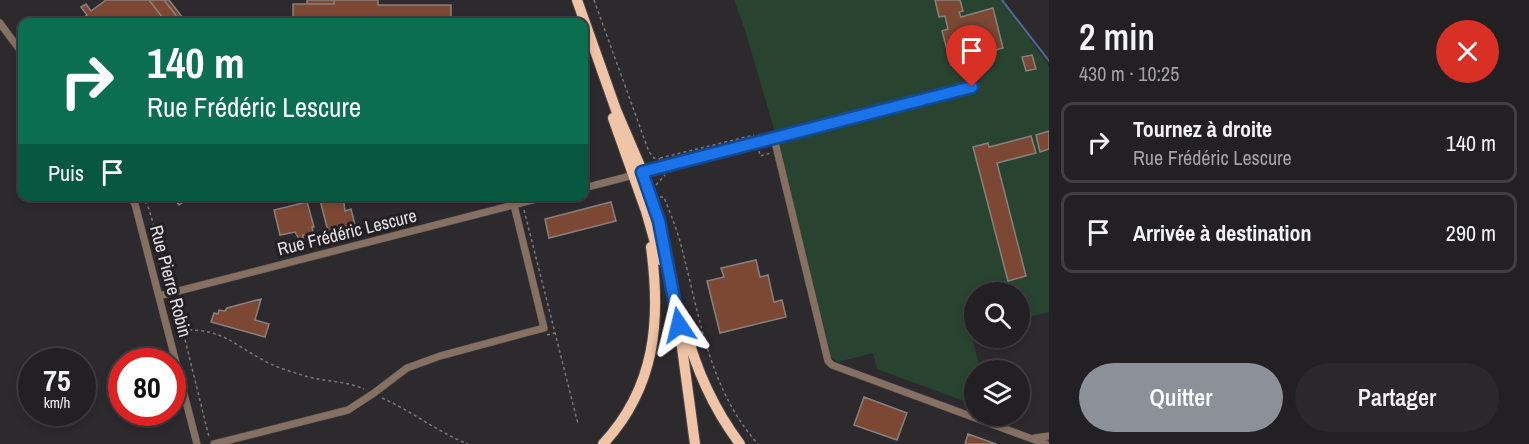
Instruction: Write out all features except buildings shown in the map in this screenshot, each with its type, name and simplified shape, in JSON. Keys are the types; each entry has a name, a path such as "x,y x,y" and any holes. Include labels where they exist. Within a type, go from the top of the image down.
{"highway":[{"path":"570,0 577,18"},
{"path":"577,0 583,18"},
{"path":"588,31 650,210 692,355 711,400 740,444"},
{"path":"588,48 613,119 637,173"},
{"path":"603,444 625,416 637,394 646,372 653,344 656,321 650,210"},
{"path":"650,210 669,297 688,444"},
{"path":"672,284 695,444"}],"street":[{"path":"0,23 18,48"},
{"path":"588,187 972,87"},
{"path":"774,138 828,361 832,365 1046,444"},
{"name":"Rue Pierre Robin","path":"133,201 197,444"},
{"name":"Rue Frédéric Lescure","path":"159,296 529,201"},
{"path":"212,444 348,410 375,393 407,368 440,356 544,328 518,204"},
{"path":"1029,438 1049,436"}],"path":[{"path":"594,0 649,152 654,158 660,158 665,175 658,181 656,192 659,197 664,197 680,242 708,354 747,432 758,444"},
{"path":"145,201 171,284"},
{"path":"518,204 578,424"},
{"path":"174,296 212,444"},
{"path":"183,330 203,330 223,335 263,361 278,367 304,376 343,382 375,393 433,427 468,444"},
{"path":"544,336 555,333"}],"green space":[{"path":"734,0 1003,0 1049,66 1049,312 1030,317 1030,282 964,282 964,348 975,348 978,360 964,360 964,401 877,369 873,353 838,362 831,357 782,156"}],"waterway":[{"path":"1002,0 1049,61"}],"route":[{"path":"679,325 659,221 642,172 972,87"}]}
